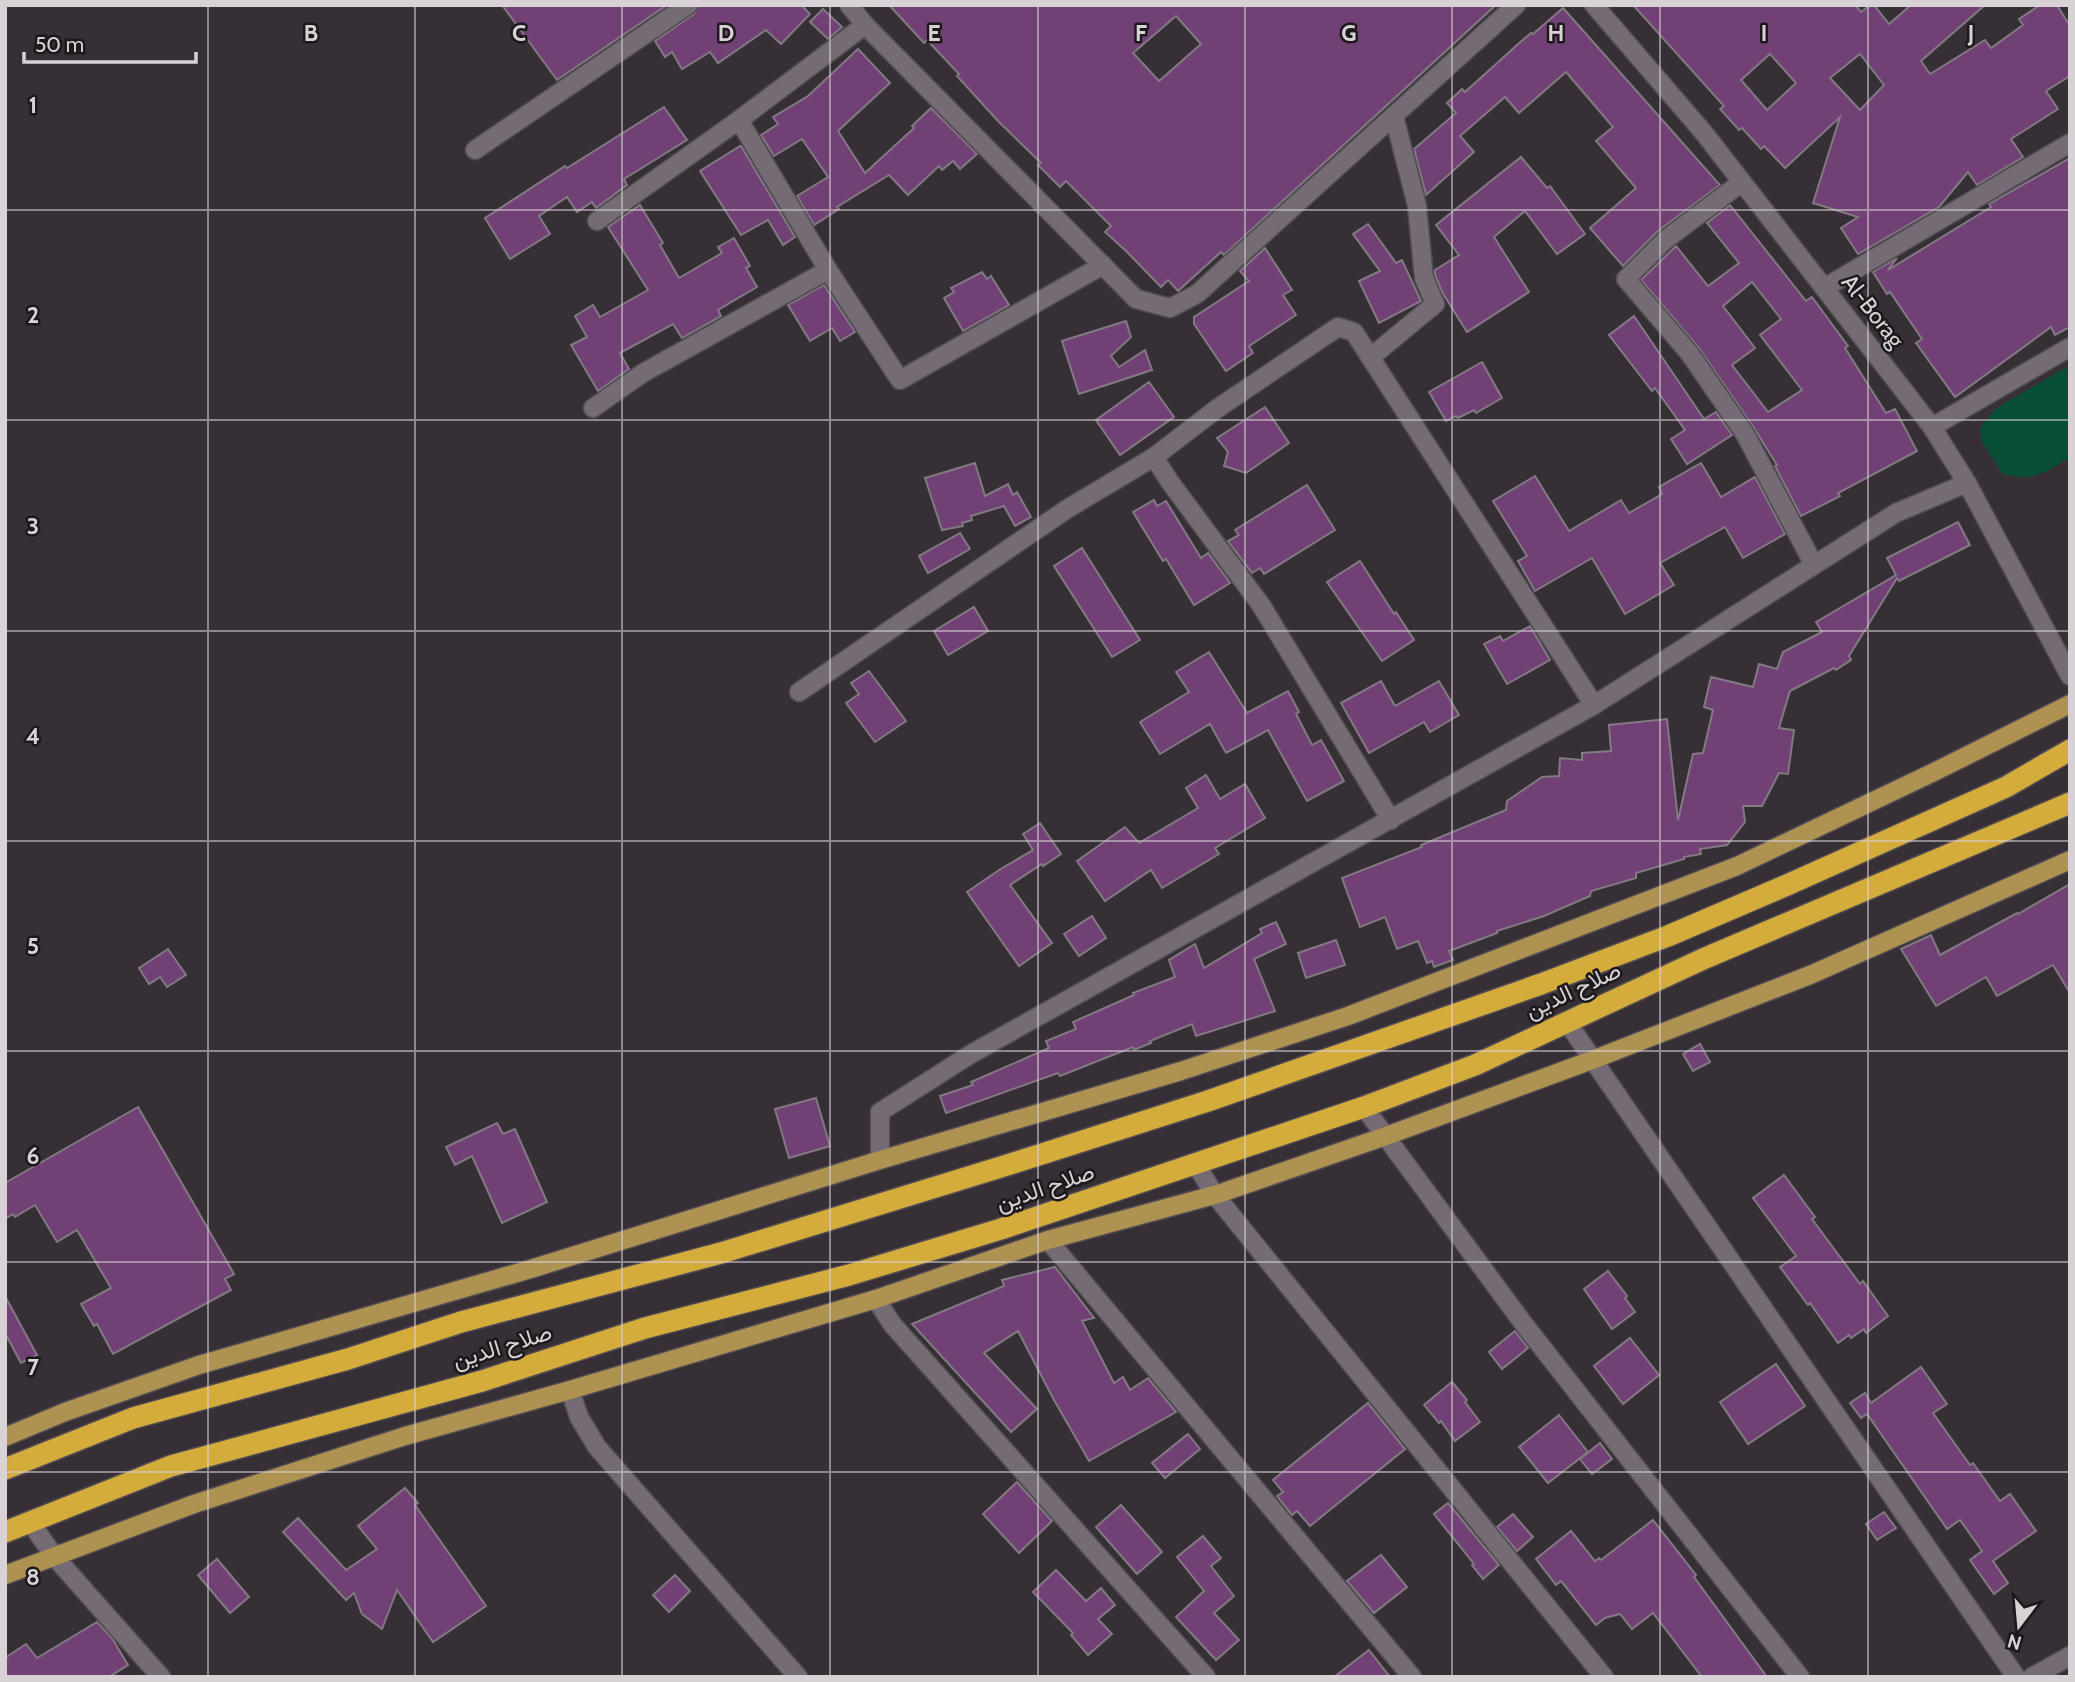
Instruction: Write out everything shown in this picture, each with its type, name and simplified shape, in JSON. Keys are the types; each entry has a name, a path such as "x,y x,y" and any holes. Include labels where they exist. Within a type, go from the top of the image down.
{"highway":[{"name":"صلاح الدين","path":"5,1469 133,1418 348,1359 461,1322 721,1253 1208,1101 1541,984 1668,936 2006,787 2070,750"},
{"name":"صلاح الدين","path":"5,1532 171,1466 482,1381 645,1328 862,1271 1001,1229 1364,1107 1475,1065 1703,959 2070,803"}],"main road":[{"path":"5,1437 65,1412 199,1365 510,1275 880,1160 1181,1071 1348,1016 1737,866 2070,704"},
{"path":"5,1575 194,1504 405,1436 876,1299 1048,1240 1215,1195 1387,1136 1810,975 2068,865"}],"street":[{"path":"475,150 688,5"},
{"path":"849,5 865,25 1136,299 1170,308 1197,294 1516,5"},
{"name":"Al-Borag","path":"1594,5 1704,133 1932,427 1967,483 2070,676"},
{"path":"597,220 865,25"},
{"path":"1371,357 1434,304 1424,278 1417,206 1394,116"},
{"path":"738,120 828,270 900,380 1102,265"},
{"path":"1824,288 2070,143"},
{"path":"1742,182 1665,240 1626,279 1690,354 1745,434 1814,565"},
{"path":"593,408 643,373 828,270"},
{"path":"799,692 1067,509 1154,457 1218,408 1338,327 1354,332 1371,357 1594,705"},
{"path":"1932,427 2070,347"},
{"path":"1154,457 1261,605 1391,820"},
{"path":"880,1160 880,1111 971,1054 1594,705 1896,513 1967,483"},
{"path":"1567,1022 2016,1677"},
{"path":"1364,1107 1523,1323 1800,1677"},
{"path":"1195,1163 1215,1195 1604,1677"},
{"path":"1048,1240 1412,1677"},
{"path":"876,1299 892,1324 1206,1677"},
{"path":"570,1390 579,1417 597,1447 798,1677"},
{"path":"30,1522 54,1556 161,1677"},
{"path":"2032,1677 2070,1656"}],"green space":[{"path":"2070,365 2070,458 2038,475 2023,477 2003,474 1982,442 1980,428 1995,409"}],"building":[{"path":"502,5 667,5 557,80"},
{"path":"699,5 801,5 810,14 781,44 766,30 718,63 710,52 682,69 672,52 665,57 655,41 694,14"},
{"path":"889,5 1496,5 1224,255 1221,252 1178,291 1168,280 1161,287 1105,232 1111,226 1066,181 1060,187 927,40 924,43","holes":["1176,16 1201,44 1159,81 1133,53"]},
{"path":"1633,5 1855,5 1861,12 1874,5 1889,24 1911,5 1985,5 1921,61 1930,74 1985,40 1991,48 2023,25 2019,19 2040,5 2057,5 2070,26 2070,76 2046,91 2058,109 2011,139 2023,157 1977,185 1968,172 1939,207 1858,254 1841,228 1858,217 1813,203 1840,117 1785,168 1764,146 1761,149 1742,128 1739,130 1720,109 1724,106","holes":["1770,54 1796,83 1767,110 1741,80","1860,54 1884,85 1860,110 1830,78"]},
{"path":"1563,8 1720,185 1658,231 1623,266 1590,228 1636,188 1596,141 1613,127 1566,72 1519,113 1505,97 1460,136 1474,152 1426,195 1414,149 1456,113 1447,103 1462,89 1465,92"},
{"path":"823,9 842,27 828,39 810,22"},
{"path":"858,49 890,83 838,131 865,173 914,128 912,126 931,108 977,154 960,169 953,161 942,170 939,166 908,195 889,175 837,207 839,209 814,225 797,196 828,177 802,139 774,156 761,135 778,124 773,117 808,96"},
{"path":"664,107 687,140 624,179 627,185 596,208 592,202 577,212 567,197 539,216 550,234 510,259 485,218"},
{"path":"741,146 795,237 783,245 768,220 741,235 700,171"},
{"path":"1521,157 1547,188 1550,186 1585,234 1557,254 1525,211 1494,237 1529,292 1467,332 1442,292 1435,275 1435,270 1459,255 1436,225"},
{"path":"2070,158 2070,327 2055,335 2051,327 1955,397 1916,343 1922,339 1873,272 1897,258 1888,270 1991,207 1989,204"},
{"path":"640,205 663,243 660,245 679,278 722,253 718,247 734,238 750,266 746,268 757,287 718,310 721,316 682,338 673,324 620,353 629,369 598,391 571,345 587,337 575,316 593,305 600,317 648,290 608,227"},
{"path":"1730,205 1806,301 1812,297 1848,346 1845,348 1886,413 1895,409 1917,451 1801,516 1775,466 1777,465 1754,428 1699,348 1641,280 1676,246 1708,286 1739,263 1707,223","holes":["1752,282 1781,319 1760,335 1802,390 1768,412 1732,365 1755,348 1723,306"]},
{"path":"1368,224 1396,263 1402,260 1421,301 1379,323 1359,281 1380,271 1353,234"},
{"path":"1265,248 1292,290 1283,295 1296,315 1249,346 1253,353 1226,371 1194,324 1194,317 1249,281 1240,271"},
{"path":"982,272 987,279 991,276 1009,305 963,331 944,298 954,292 951,288"},
{"path":"824,285 855,332 840,341 832,328 810,341 788,305"},
{"path":"1634,316 1704,419 1716,412 1732,435 1687,464 1671,439 1685,430 1655,388 1652,391 1609,335"},
{"path":"1126,321 1131,337 1111,356 1119,367 1145,350 1152,370 1079,394 1062,341"},
{"path":"1482,362 1502,398 1476,413 1474,410 1446,421 1429,392"},
{"path":"1149,382 1174,417 1120,455 1096,420"},
{"path":"1265,407 1289,443 1246,473 1224,466 1228,452 1217,438"},
{"path":"975,463 985,496 1008,484 1013,495 1017,492 1031,517 1015,526 1004,506 971,516 972,520 962,523 963,526 942,530 925,478"},
{"path":"1701,463 1721,497 1755,477 1785,534 1743,558 1725,527 1660,563 1674,585 1625,614 1592,558 1535,591 1518,561 1527,556 1493,501 1535,476 1569,531 1621,500 1629,513 1662,494 1659,487"},
{"path":"1307,485 1335,530 1264,574 1260,568 1252,573 1228,541 1239,535 1235,530"},
{"path":"1154,500 1157,506 1166,501 1201,558 1208,553 1230,583 1194,605 1133,512"},
{"path":"1958,522 1970,545 1899,581 1897,578 1849,656 1851,660 1836,670 1834,668 1790,691 1779,728 1794,730 1788,774 1779,773 1762,806 1743,806 1745,822 1727,845 1700,849 1701,854 1636,873 1636,878 1591,891 1590,896 1544,916 1497,931 1449,951 1453,960 1434,967 1432,961 1427,963 1418,941 1397,949 1385,917 1360,927 1342,878 1506,810 1507,801 1542,777 1559,776 1560,758 1582,760 1582,753 1611,751 1609,725 1667,719 1678,820 1693,754 1703,753 1713,710 1704,707 1711,677 1753,687 1759,664 1777,669 1783,652 1822,632 1816,622 1896,575 1887,558"},
{"path":"960,533 970,549 928,573 919,556"},
{"path":"1082,548 1140,640 1112,657 1054,566"},
{"path":"1360,561 1414,640 1382,661 1327,582"},
{"path":"974,607 988,631 948,655 934,631"},
{"path":"1530,626 1550,660 1507,684 1484,644 1500,636 1503,641"},
{"path":"1209,652 1247,713 1288,691 1312,745 1321,740 1344,781 1307,801 1268,730 1226,753 1210,724 1160,754 1140,722 1189,692 1176,672"},
{"path":"869,671 906,721 875,742 846,703 859,694 851,683"},
{"path":"1381,681 1395,706 1439,681 1459,715 1430,732 1424,722 1369,753 1341,703"},
{"path":"1206,775 1220,799 1245,784 1265,818 1215,848 1219,854 1162,888 1151,870 1105,901 1077,861 1125,827 1139,843 1198,808 1186,788"},
{"path":"1040,823 1061,854 1010,885 1052,943 1019,966 967,892 1033,850 1023,834"},
{"path":"2070,884 2070,993 2053,965 1997,996 1986,977 1936,1006 1901,949 1931,935 1940,955"},
{"path":"1092,916 1106,938 1079,956 1064,934"},
{"path":"1276,922 1286,944 1254,959 1275,1011 1196,1036 1192,1024 1134,1050 1133,1047 1060,1076 1058,1073 946,1113 940,1096 973,1085 971,1082 1049,1048 1046,1041 1076,1029 1073,1022 1134,995 1133,993 1175,977 1169,960 1195,944 1204,968 1262,933 1260,929"},
{"path":"1336,940 1345,965 1306,978 1298,953"},
{"path":"168,949 186,975 167,987 160,977 149,984 139,968"},
{"path":"1700,1044 1710,1062 1693,1071 1683,1054"},
{"path":"816,1098 830,1146 789,1158 775,1109"},
{"path":"138,1107 234,1274 225,1279 231,1290 113,1354 97,1324 94,1326 81,1304 111,1288 77,1230 57,1242 35,1205 15,1217 13,1214 5,1219 5,1183"},
{"path":"497,1123 503,1134 515,1129 547,1202 502,1223 472,1156 455,1165 446,1147"},
{"path":"1784,1175 1815,1217 1812,1219 1860,1284 1863,1281 1888,1316 1866,1333 1864,1329 1838,1343 1780,1267 1796,1256 1753,1198"},
{"path":"1055,1267 1094,1318 1082,1321 1114,1383 1123,1377 1130,1390 1148,1378 1176,1412 1089,1461 1018,1331 984,1353 1037,1409 1011,1432 912,1324 1004,1286 1002,1280"},
{"path":"1608,1271 1627,1296 1625,1298 1635,1312 1612,1329 1584,1289"},
{"path":"5,1296 37,1355 21,1363 5,1333"},
{"path":"1515,1331 1528,1348 1502,1369 1489,1352"},
{"path":"1630,1338 1659,1375 1623,1404 1594,1366"},
{"path":"1776,1364 1805,1406 1748,1444 1720,1402"},
{"path":"1921,1367 1947,1404 1933,1413 2000,1501 2010,1494 2036,1531 1993,1561 2008,1583 1994,1594 1970,1560 1982,1551 1960,1520 1947,1529 1867,1414 1861,1418 1850,1403 1865,1393 1871,1403"},
{"path":"1452,1382 1480,1422 1455,1441 1441,1421 1439,1423 1424,1405"},
{"path":"1368,1403 1405,1449 1310,1526 1297,1511 1292,1515 1277,1496 1283,1492 1273,1480"},
{"path":"1559,1415 1588,1452 1548,1483 1519,1447"},
{"path":"1188,1434 1200,1449 1165,1478 1152,1463"},
{"path":"1600,1443 1612,1459 1592,1474 1580,1459"},
{"path":"1017,1482 1052,1521 1019,1553 983,1514"},
{"path":"405,1488 418,1503 415,1505 486,1606 433,1642 397,1590 382,1629 362,1614 354,1593 346,1600 283,1532 298,1518 346,1570 377,1549 358,1526"},
{"path":"1448,1503 1499,1565 1483,1579 1434,1514"},
{"path":"1121,1505 1162,1552 1137,1574 1096,1527"},
{"path":"1884,1512 1896,1528 1877,1540 1866,1524"},
{"path":"1513,1514 1533,1537 1517,1551 1497,1527"},
{"path":"1653,1520 1696,1575 1694,1577 1767,1677 1702,1677 1653,1613 1632,1629 1620,1614 1605,1618 1596,1625 1561,1581 1556,1585 1536,1559 1571,1531 1595,1561 1599,1558 1601,1560"},
{"path":"1203,1536 1221,1558 1211,1566 1234,1596 1214,1613 1239,1640 1216,1660 1176,1617 1204,1591 1177,1557"},
{"path":"1381,1555 1407,1587 1374,1613 1347,1581"},
{"path":"217,1559 249,1597 230,1613 198,1575"},
{"path":"1056,1570 1086,1601 1101,1588 1115,1605 1098,1619 1112,1634 1088,1655 1071,1635 1073,1633 1033,1592"},
{"path":"675,1575 690,1591 669,1612 653,1595"},
{"path":"97,1622 112,1638 128,1665 109,1677 5,1677 5,1658 26,1644 37,1658"},
{"path":"1369,1650 1390,1677 1334,1677"}]}
